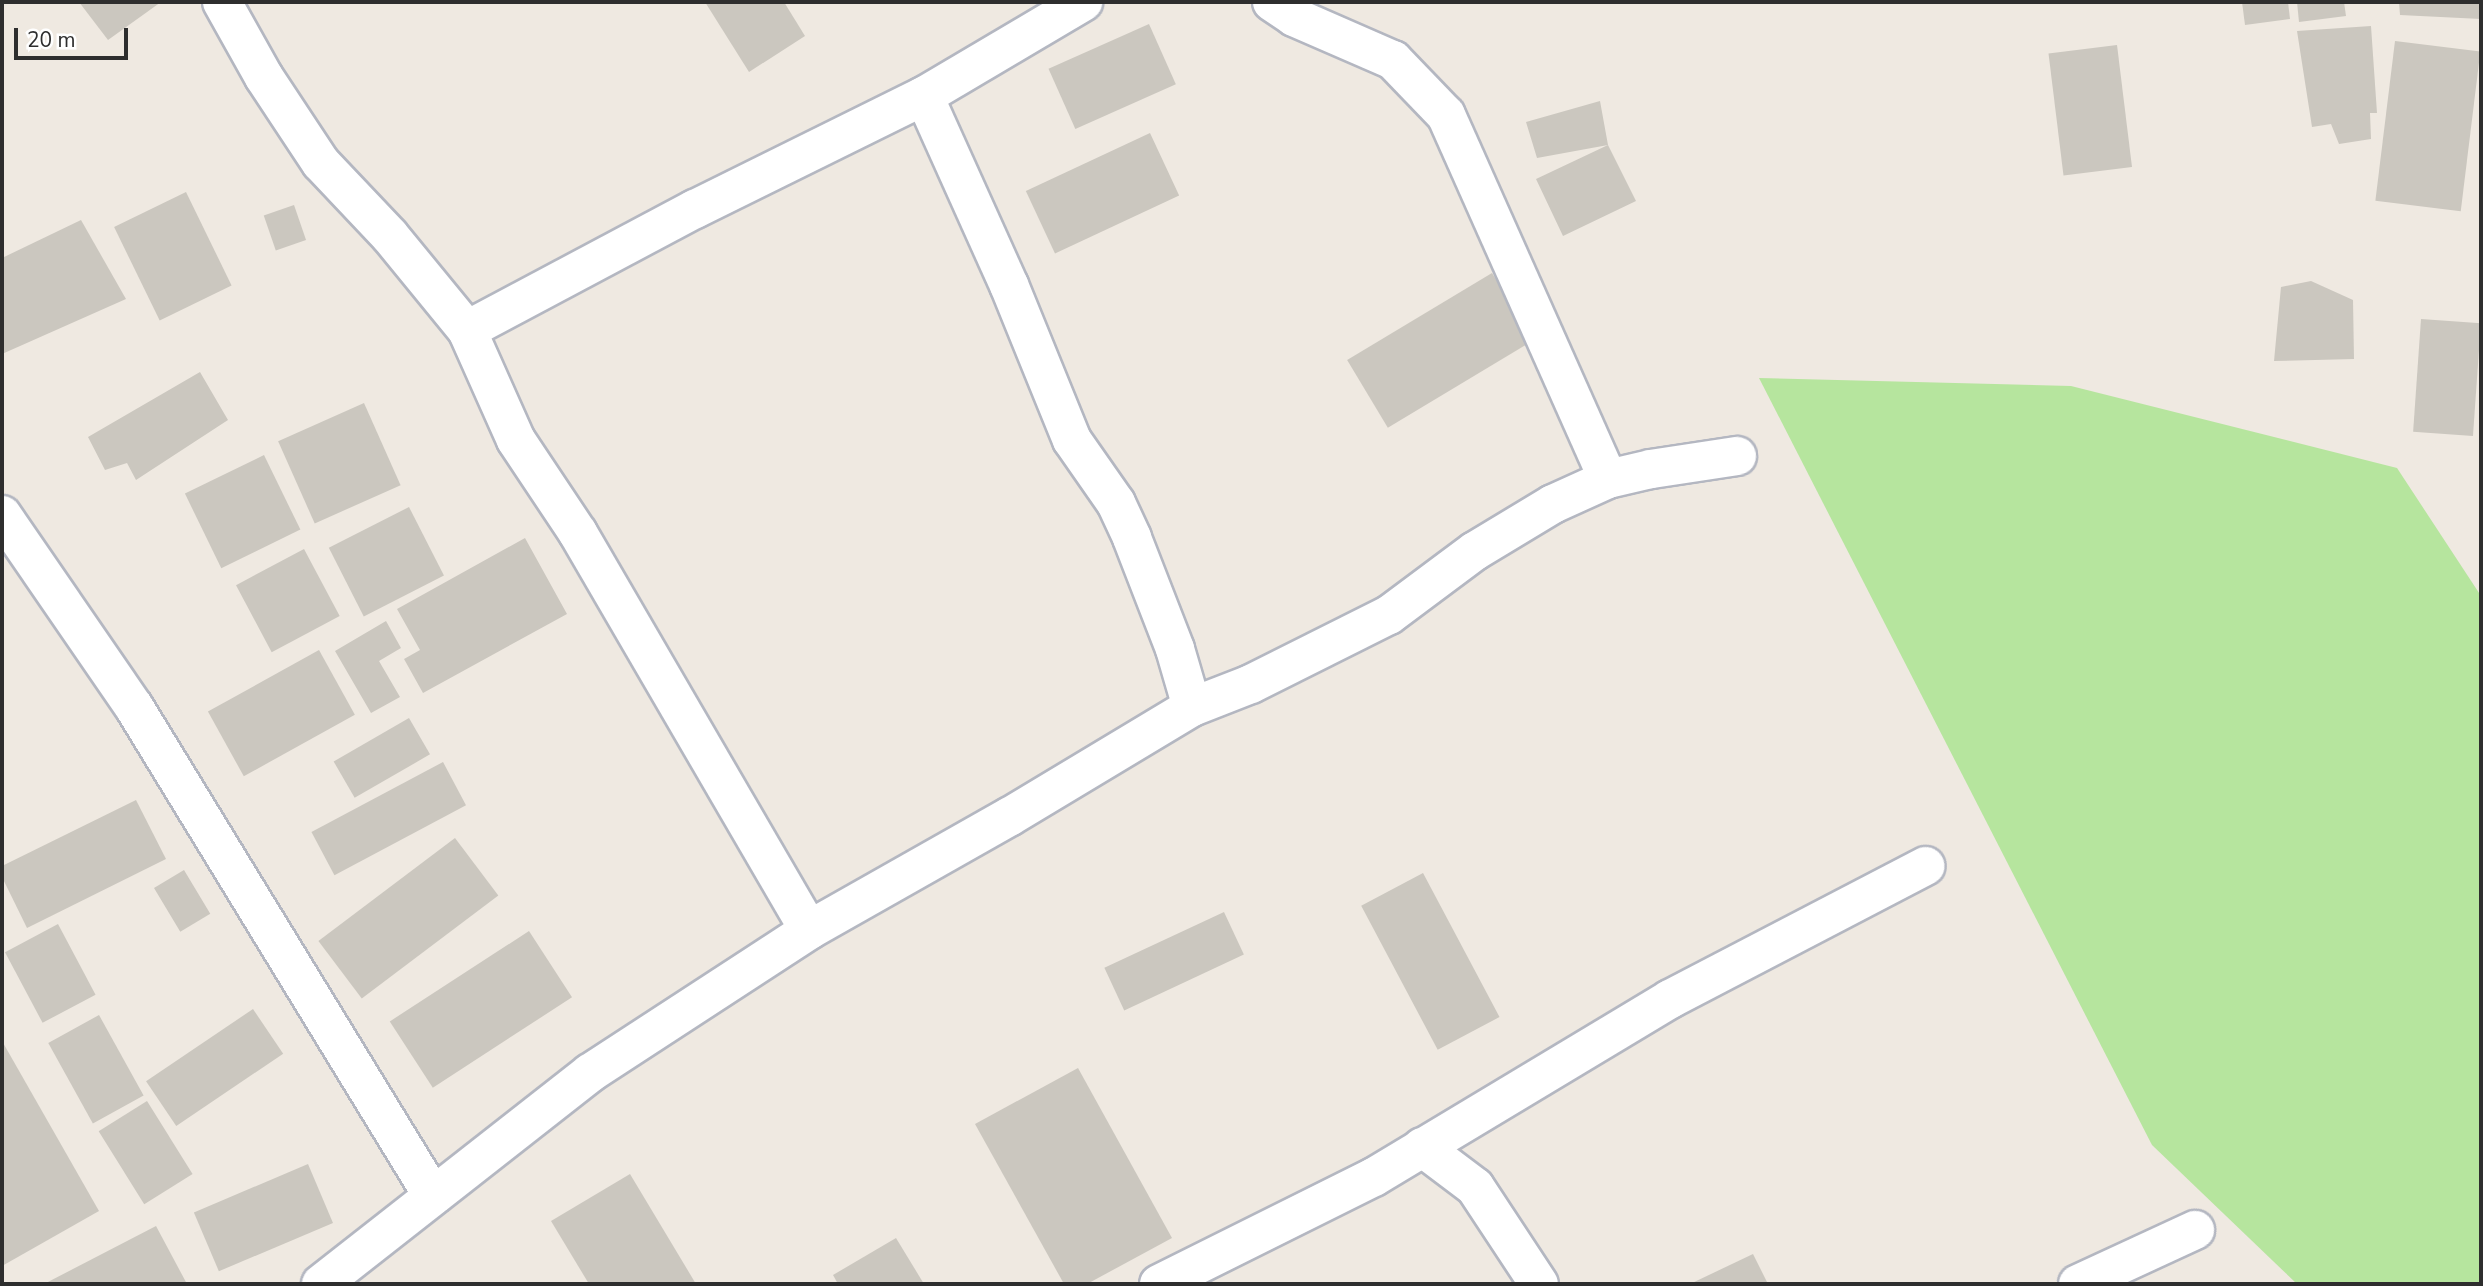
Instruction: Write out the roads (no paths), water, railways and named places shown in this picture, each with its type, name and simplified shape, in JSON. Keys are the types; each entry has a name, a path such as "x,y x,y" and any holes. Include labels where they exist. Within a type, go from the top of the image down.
{"street":[{"path":"222,2 264,77 321,163 390,236 467,330 516,440 578,533 809,930"},
{"path":"467,330 695,209 924,96 1083,2"},
{"path":"1272,2 1294,17 1393,60 1446,115 1608,480"},
{"path":"924,96 1009,285 1072,440 1116,503 1132,538 1175,649 1192,707"},
{"path":"321,1284 590,1073 809,930 1009,817 1192,707 1251,684 1389,615 1475,551 1553,504 1608,480 1651,469 1737,456"},
{"path":"2,515 134,706 433,1196"},
{"path":"1159,1284 1374,1177 1670,999 1926,866"},
{"path":"1422,1147 1475,1187 1539,1284"},
{"path":"2078,1284 2195,1230"}]}
